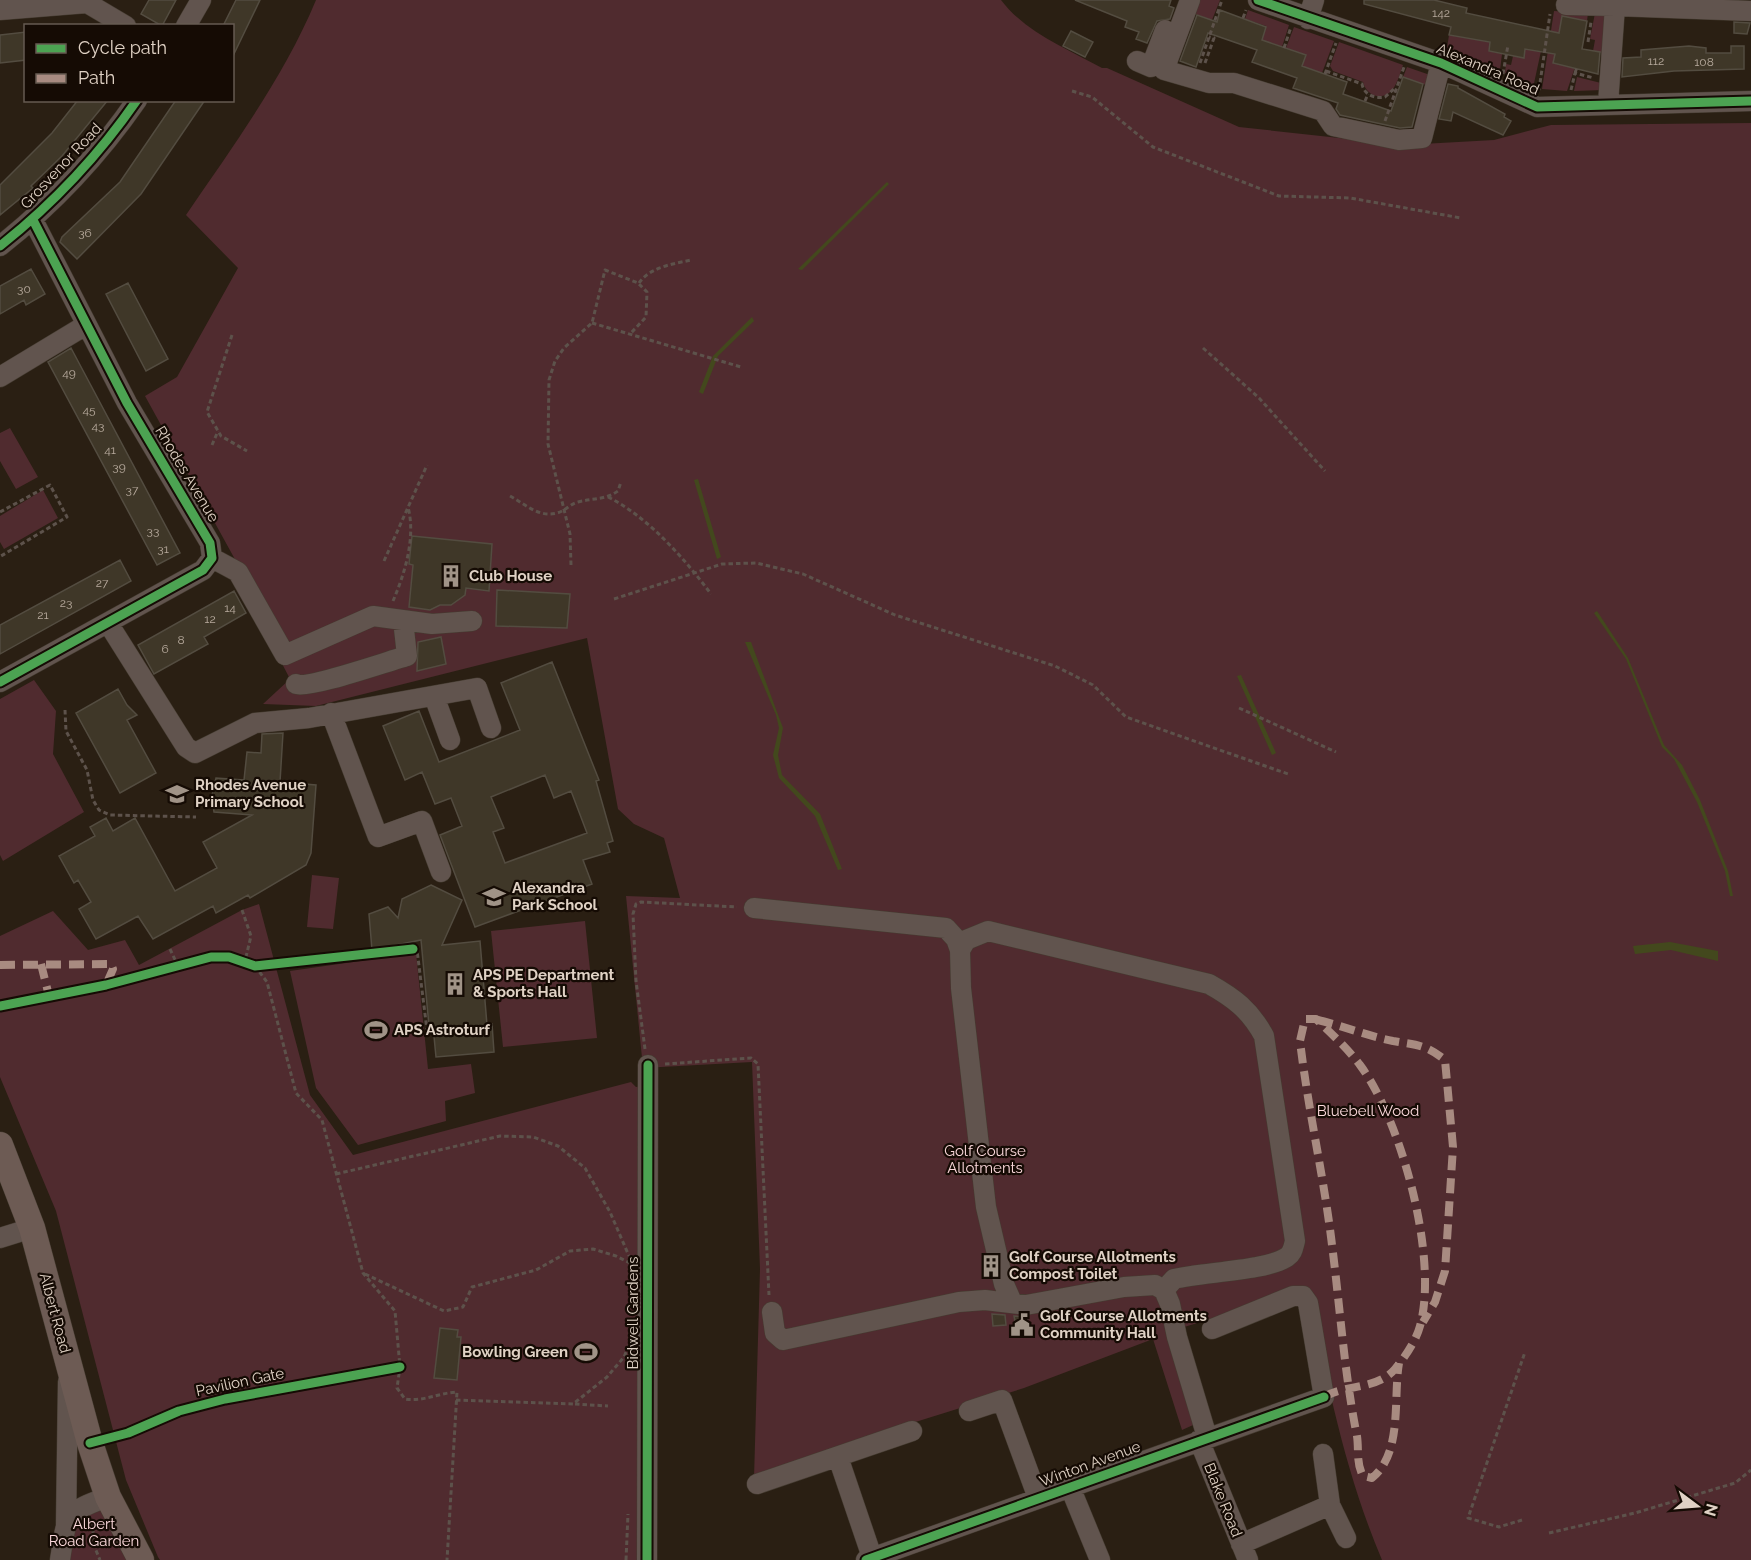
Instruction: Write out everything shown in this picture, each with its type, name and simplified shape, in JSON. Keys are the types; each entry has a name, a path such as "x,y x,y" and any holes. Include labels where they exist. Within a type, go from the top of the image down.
{"main road":[{"name":"Albert Road","path":"0,1145 32,1228 68,1355"},
{"path":"68,1355 90,1443 100,1500 141,1560"}],"street":[{"path":"187,24 201,0"},
{"path":"1137,61 1151,66 1177,0"},
{"path":"1190,0 1164,70 1199,80 1234,82 1323,111 1333,126 1399,140 1422,138 1441,63"},
{"name":"Alexandra Road","path":"1258,0 1441,63 1537,107 1751,101"},
{"path":"1308,19 1314,0"},
{"path":"0,10 87,3 123,24"},
{"path":"1608,104 1615,6"},
{"path":"1558,8 1615,6 1751,11"},
{"name":"Grosvenor Road","path":"0,246 33,220 72,180 120,125 136,102"},
{"name":"Rhodes Avenue","path":"33,220 127,403 210,543 212,558"},
{"path":"0,377 86,326"},
{"path":"0,682 203,570 212,558 238,572 285,655 373,616 432,624 472,621"},
{"path":"296,684 301,686 327,680 407,656 395,619"},
{"path":"108,623 186,747 195,753 255,723 331,713 477,688 491,728"},
{"path":"434,696 450,741"},
{"path":"331,713 378,837 422,821 441,872"},
{"path":"754,908 946,928 956,939 960,950 961,988 986,1207 1004,1284 1012,1302"},
{"path":"772,1312 775,1333 783,1340 959,1302 1012,1302 1026,1305 1162,1284 1285,1259 1292,1252 1295,1241 1264,1036 1253,1016 1232,996 1209,984 988,931 966,940 960,950"},
{"name":"Bidwell Gardens","path":"647,1560 648,1065"},
{"path":"0,1238 32,1228"},
{"name":"Blake Road","path":"1162,1284 1203,1438 1245,1552"},
{"name":"Winton Avenue","path":"871,1559 1203,1438 1324,1397 1308,1303 1303,1296 1293,1296 1212,1329"},
{"name":"Albert Road","path":"60,1560 66,1524 68,1355"},
{"path":"969,1411 1002,1400 1038,1498"},
{"path":"757,1484 912,1431"},
{"path":"1323,1455 1330,1505 1346,1538"},
{"path":"838,1457 871,1559"},
{"path":"1070,1487 1100,1560"},
{"path":"66,1524 77,1507 100,1500"},
{"path":"1245,1552 1330,1505"}],"path":[{"path":"1207,43 1222,0"},
{"path":"1537,107 1558,8"},
{"path":"1340,30 1325,73 1362,84 1368,94 1385,97 1398,85"},
{"path":"1199,80 1214,38 1209,37"},
{"path":"1499,90 1508,45"},
{"path":"1384,123 1409,53"},
{"path":"1573,84 1577,67"},
{"path":"1575,74 1610,82"},
{"path":"1072,91 1092,96 1153,147 1279,196 1350,198 1461,218"},
{"path":"1365,101 1368,94"},
{"path":"638,283 642,278 665,266 691,260"},
{"path":"571,565 570,534 548,444 549,380 555,361 564,348 592,322 605,270 638,283 647,292 646,317 631,333"},
{"path":"592,322 741,367"},
{"path":"232,335 207,412 220,436 247,451"},
{"path":"1203,348 1259,398 1325,471"},
{"path":"212,445 218,431"},
{"path":"384,561 427,465"},
{"path":"510,496 544,515 563,510 577,502 608,496 618,491 621,482"},
{"path":"0,512 50,484 67,517 1,556 0,554"},
{"path":"608,496 623,504 640,519 695,573 711,594"},
{"path":"395,619 405,573 411,519 408,507"},
{"path":"614,598 723,564 756,563 803,573 895,615 1055,666 1093,685 1126,717 1288,774"},
{"path":"1239,708 1336,752"},
{"path":"65,710 66,732 87,770 93,800 99,810 110,815 196,817"},
{"path":"754,908 641,902 636,904 633,914 636,981 648,1065 751,1058 758,1064 767,1276 772,1312"},
{"path":"242,910 251,936 241,960 255,966 266,965"},
{"path":"170,949 178,966"},
{"path":"402,950 417,950 427,1030"},
{"path":"168,969 189,963"},
{"path":"255,966 267,982 296,1093 322,1120 363,1273 395,1311 400,1367 398,1388 405,1399 420,1401 440,1393 457,1392 447,1560"},
{"path":"336,1174 500,1136 533,1137 558,1146 585,1168 610,1212 633,1270"},
{"path":"363,1273 444,1311 463,1307 472,1287 536,1270 570,1251 593,1249 616,1256 632,1265"},
{"path":"573,1404 607,1377 624,1357 633,1340 634,1352"},
{"path":"1521,1520 1499,1527 1468,1518 1525,1352"},
{"path":"387,1369 400,1367"},
{"path":"456,1400 608,1406"},
{"path":"1549,1533 1635,1513 1735,1483 1751,1470"},
{"path":"99,1560 93,1543 100,1500"}],"green space":[{"path":"316,0 1001,0 1034,31 1061,47 1102,68 1107,68 1239,127 1404,145 1494,140 1551,125 1751,123 1751,1560 1382,1560 1347,1460 1308,1289 1181,1328 1202,1421 1182,1430 1153,1339 1024,1388 909,1424 754,1478 760,1269 752,1062 643,1068 626,896 680,898 664,838 634,824 618,809 587,638 316,706 263,704 290,679 263,627 237,563 145,396 177,377 238,268 186,215 273,84"},
{"path":"1194,0 1220,0 1212,20 1190,12"},
{"path":"1248,10 1289,25 1282,47 1262,40 1266,26 1245,19"},
{"path":"1554,11 1588,13 1587,21 1562,17 1553,63 1575,67 1567,91 1542,89"},
{"path":"1595,13 1605,13 1606,54 1593,51 1595,40 1590,39"},
{"path":"1294,27 1334,41 1322,73 1302,66 1306,55 1286,48"},
{"path":"1449,35 1490,42 1489,51 1502,54 1500,70 1447,48"},
{"path":"1339,42 1403,65 1393,89 1385,95 1375,96 1368,91 1363,82 1333,71 1330,66"},
{"path":"1525,49 1541,51 1533,88 1505,73 1506,64 1511,65 1513,56 1523,58"},
{"path":"1407,67 1430,75 1426,85 1403,77"},
{"path":"1577,77 1605,84 1603,90 1574,91"},
{"path":"10,428 38,477 16,489 0,461 0,433"},
{"path":"43,490 58,518 4,549 0,542 0,516"},
{"path":"34,680 56,711 53,754 84,812 3,861 0,855 0,699"},
{"path":"312,875 339,878 333,929 307,927"},
{"path":"259,904 310,1095 353,1155 631,1082 636,1087 648,1085 647,1560 160,1560 158,1557 126,1480 56,1211 0,1077 0,936 53,911 88,950 125,940 139,965 242,910"},
{"path":"585,921 597,1038 503,1047 491,931"},
{"path":"416,953 428,1069 471,1064 475,1093 445,1101 446,1121 358,1145 316,1088 290,971"},
{"name":"Albert Road Garden","path":"108,1497 140,1560 60,1560 66,1524"}],"shaded area":[{"path":"887,182 889,184 802,270 798,269"},
{"path":"752,317 754,321 718,356 703,394 699,392 713,356"},
{"path":"698,479 721,557 717,559 694,480"},
{"path":"1597,611 1628,658 1664,745 1682,765 1700,800 1728,871 1733,896 1730,896 1725,871 1697,802 1674,759 1662,747 1626,659 1594,613"},
{"path":"745,642 751,642 783,728 778,755 782,775 820,814 842,869 838,870 815,816 779,778 773,755 779,728 776,715"},
{"path":"1241,675 1276,753 1272,755 1237,676"},
{"path":"1670,942 1718,951 1718,961 1671,950 1635,954 1633,946"}],"building":[{"path":"149,0 176,0 163,24 158,24 141,14"},
{"path":"236,0 260,0 234,54 234,24 224,24"},
{"path":"1075,0 1171,0 1169,6 1174,8 1170,19 1157,21 1147,43 1136,39 1139,32 1125,27 1127,21"},
{"path":"1364,0 1434,0 1467,8 1466,13 1559,33 1562,16 1587,21 1582,49 1600,52 1598,74 1553,63 1555,54 1525,49 1524,58 1489,51 1490,42 1449,35 1451,27 1364,4"},
{"path":"1220,10 1266,27 1262,40 1306,55 1302,66 1347,82 1343,94 1391,111 1403,77 1423,84 1412,127 1400,128 1340,115 1336,109 1338,103 1293,88 1297,78 1252,62 1257,50 1208,33 1196,67 1180,61 1197,15 1217,22"},
{"path":"1734,22 1750,23 1747,34 1734,33"},
{"path":"1071,31 1093,42 1085,57 1063,46"},
{"path":"24,32 24,60 0,63 0,35"},
{"path":"1689,46 1706,48 1706,53 1731,53 1731,46 1744,46 1744,69 1674,71 1622,77 1623,58 1641,57 1641,50"},
{"path":"1448,84 1458,86 1505,114 1504,117 1511,121 1503,135 1453,112 1451,121 1439,119"},
{"path":"76,102 106,102 62,156 31,186 33,188 0,215 0,185 52,133"},
{"path":"175,102 204,102 141,194 77,259 60,242 62,237 120,182"},
{"path":"31,269 45,294 26,305 24,300 0,314 0,286"},
{"path":"128,283 168,359 146,371 106,294"},
{"path":"71,348 180,553 157,565 48,362"},
{"name":"Club House","path":"412,536 492,544 489,591 466,588 465,595 451,605 440,605 430,610 409,607 413,565 409,564"},
{"path":"120,560 131,581 0,654 0,625"},
{"path":"497,590 570,594 567,628 496,626"},
{"path":"234,591 246,613 204,637 208,644 154,674 138,645"},
{"path":"441,637 446,664 417,671 418,642"},
{"path":"552,662 599,780 596,781 613,841 607,843 610,852 583,860 592,884 475,927 440,835 462,826 451,798 435,804 422,772 405,780 383,726 419,711 439,762 520,730 501,683","holes":["545,775 554,798 571,791 587,833 505,863 493,832 504,828 491,797"]},
{"path":"118,689 127,705 137,715 127,720 156,773 120,793 76,713"},
{"path":"283,733 280,782 316,785 311,853 306,865 250,898 248,895 216,913 213,906 153,939 138,916 96,939 79,909 91,902 78,880 74,883 59,856 95,836 90,827 106,818 113,831 135,818 175,891 217,868 203,842 252,815 214,812 212,795 216,778 244,780 247,752 261,753 262,734"},
{"path":"431,885 462,900 442,945 480,941 487,1025 492,1024 494,1052 436,1057 433,1026 429,1026 421,940 372,950 369,914 388,907 398,918 402,899"},
{"path":"992,1314 1005,1315 1006,1325 993,1326"},
{"name":"Golf Course Allotments Community Hall","path":"1014,1316 1027,1317 1030,1335 1018,1337"},
{"path":"440,1328 458,1330 457,1337 461,1337 457,1380 434,1378"}],"marked path":[{"path":"41,964 49,996"},
{"path":"0,965 111,964 113,969 106,985"},
{"path":"1324,1397 1342,1390 1351,1388 1370,1384 1388,1376 1395,1369 1399,1364 1403,1359 1420,1326 1425,1298 1424,1264 1420,1228 1402,1154 1375,1089 1360,1065 1339,1041 1316,1019 1305,1019 1300,1041 1329,1220 1348,1385 1352,1408 1357,1437 1359,1465 1363,1476 1372,1478 1382,1467 1393,1440 1397,1377 1399,1363"},
{"path":"1318,1020 1384,1039 1420,1046 1445,1060 1453,1147 1445,1271 1435,1302 1423,1322"}],"cycle path":[{"path":"1258,0 1441,63 1537,107 1751,101"},
{"path":"0,246 74,178 136,102"},
{"path":"0,682 203,570 212,558 210,543 127,403 33,220"},
{"path":"0,1006 106,985 211,957 229,957 255,966 413,949"},
{"path":"647,1560 648,1065"},
{"name":"Pavilion Gate","path":"90,1443 128,1433 179,1411 225,1399 400,1367"},
{"path":"866,1560 1324,1397"}],"place":[{"name":"Club House","path":"451,576"},
{"name":"Rhodes Avenue Primary School","path":"177,794"},
{"name":"Alexandra Park School","path":"494,897"},
{"name":"APS PE Department & Sports Hall","path":"455,984"},
{"name":"APS Astroturf","path":"376,1030"},
{"name":"Golf Course Allotments Compost Toilet","path":"991,1266"},
{"name":"Golf Course Allotments Community Hall","path":"1022,1325"},
{"name":"Bowling Green","path":"586,1352"}],"park label":[{"name":"Bluebell Wood","path":"1368,1111"},
{"name":"Golf Course Allotments","path":"985,1160"}]}
